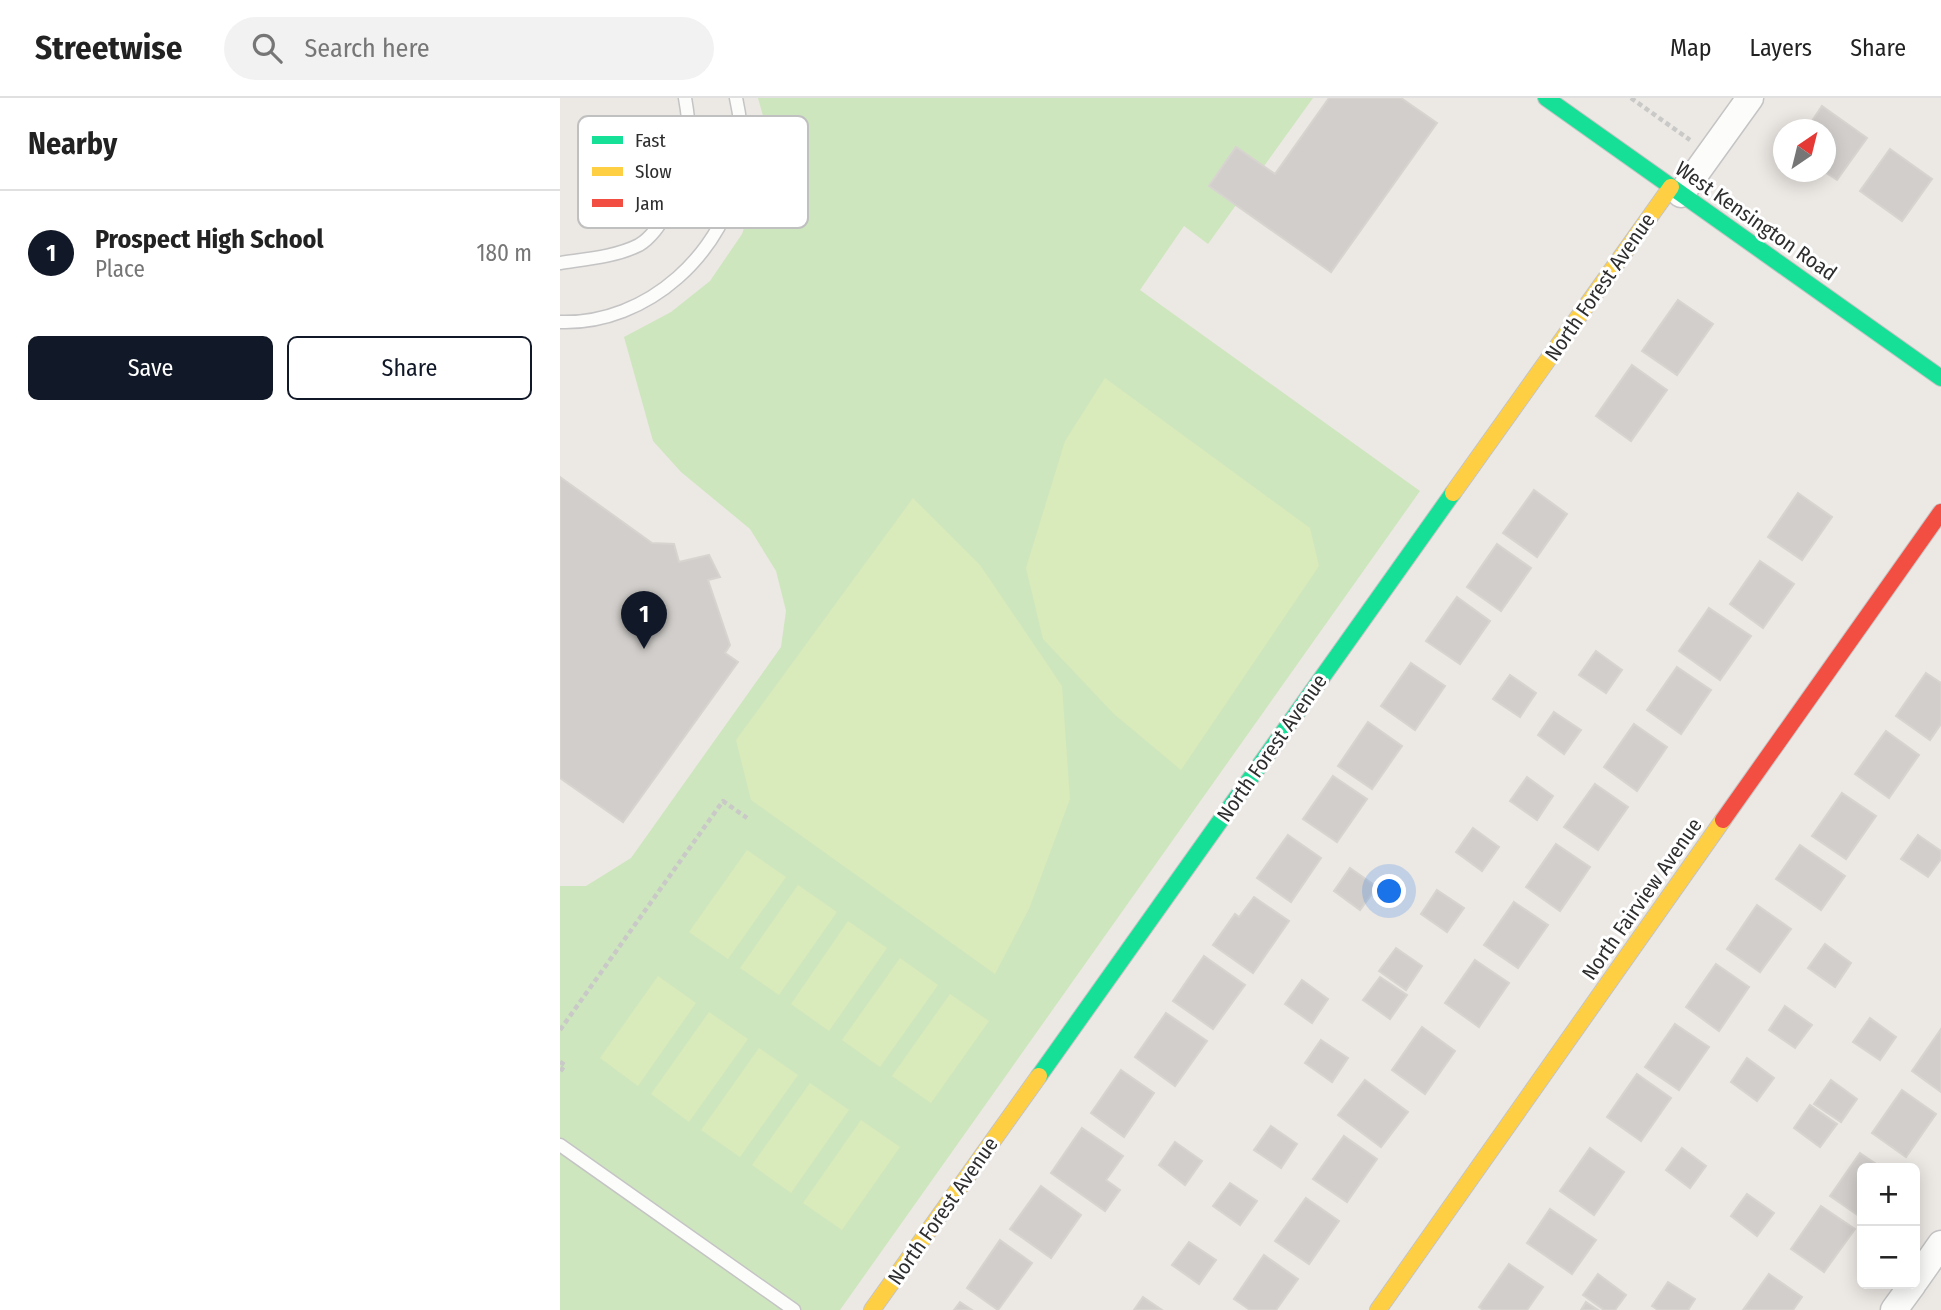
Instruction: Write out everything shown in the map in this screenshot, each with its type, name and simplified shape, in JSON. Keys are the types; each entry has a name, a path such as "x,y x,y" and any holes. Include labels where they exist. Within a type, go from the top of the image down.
{"street":[{"name":"West Kensington Road","path":"1546,98 1941,378"},
{"name":"North Forest Avenue","path":"872,1310 1676,191 1750,98"},
{"name":"North Fairview Avenue","path":"1378,1310 1941,512"},
{"path":"1920,1274 1941,1244"},
{"path":"1894,1310 1909,1289"}],"lane":[{"path":"685,98 688,116"},
{"path":"736,98 739,116"},
{"path":"560,263 615,254 641,244 657,228"},
{"path":"560,322 572,323 613,315 650,298 683,274 710,243 718,228"},
{"path":"560,1145 794,1310"}],"path":[{"path":"1630,98 1691,141"},
{"path":"560,1030 723,801 747,818"},
{"path":"560,1062 565,1065 560,1072"}],"green space":[{"path":"758,98 1313,98 1208,244 1184,226 1140,290 1420,491 840,1310 560,1310 560,886 586,886 631,858 781,647 786,611 776,571 750,529 681,472 653,441 624,337 671,312 710,281 744,228 808,228 808,116 763,116"},
{"path":"1105,378 1310,528 1319,566 1181,770 1114,714 1043,639 1026,568 1065,441"},
{"path":"913,498 980,565 1062,686 1070,799 1029,909 995,974 751,800 736,740"},
{"path":"747,850 786,877 728,959 689,932"},
{"path":"798,885 837,912 779,995 740,968"},
{"path":"848,921 887,948 829,1031 791,1004"},
{"path":"900,958 938,985 880,1067 842,1040"},
{"path":"658,976 696,1003 638,1086 600,1058"},
{"path":"950,994 989,1021 931,1103 892,1076"},
{"path":"709,1012 748,1039 689,1122 651,1094"},
{"path":"759,1048 798,1075 740,1157 701,1130"},
{"path":"810,1083 849,1110 791,1193 752,1165"},
{"path":"861,1120 900,1147 842,1230 803,1203"}],"building":[{"path":"1329,98 1401,98 1437,123 1331,272 1209,186 1236,147 1275,174"},
{"path":"1822,106 1867,138 1837,180 1836,119 1813,119"},
{"path":"1890,149 1932,179 1902,221 1860,191"},
{"path":"1678,300 1713,324 1677,375 1642,351"},
{"path":"1632,365 1667,390 1631,441 1596,416"},
{"path":"560,477 652,543 674,544 679,562 709,555 720,577 708,580 730,645 725,653 738,662 623,822 560,778"},
{"path":"1534,490 1567,514 1537,557 1503,533"},
{"path":"1798,493 1832,517 1802,560 1768,537"},
{"path":"1497,544 1531,568 1501,611 1467,587"},
{"path":"1760,561 1794,584 1763,628 1730,604"},
{"path":"1457,597 1490,621 1460,664 1426,641"},
{"path":"1709,608 1751,636 1720,680 1679,651"},
{"path":"1596,651 1622,670 1606,693 1579,675"},
{"path":"1411,663 1445,686 1415,730 1381,706"},
{"path":"1677,667 1711,690 1681,734 1647,710"},
{"path":"1926,673 1941,683 1941,724 1930,740 1896,716"},
{"path":"1510,675 1536,693 1520,717 1493,699"},
{"path":"1554,712 1581,730 1564,754 1538,735"},
{"path":"1368,722 1402,746 1372,789 1338,766"},
{"path":"1634,724 1667,747 1637,791 1604,767"},
{"path":"1886,731 1919,755 1889,798 1855,774"},
{"path":"1333,776 1367,799 1337,842 1303,819"},
{"path":"1527,777 1553,796 1537,820 1510,801"},
{"path":"1595,784 1628,807 1598,850 1564,827"},
{"path":"1842,793 1876,816 1846,859 1812,836"},
{"path":"1473,828 1499,847 1482,871 1456,852"},
{"path":"1288,835 1321,858 1291,902 1257,878"},
{"path":"1918,835 1941,851 1941,859 1928,877 1901,859"},
{"path":"1556,844 1590,867 1560,911 1526,887"},
{"path":"1800,845 1845,876 1821,910 1776,879"},
{"path":"1350,868 1377,887 1360,910 1334,891"},
{"path":"1437,890 1464,908 1447,932 1421,914"},
{"path":"1254,897 1289,921 1253,973 1213,945 1235,914 1239,917"},
{"path":"1514,902 1548,925 1518,968 1484,945"},
{"path":"1757,905 1791,929 1760,972 1727,949"},
{"path":"1825,944 1851,963 1835,987 1808,968"},
{"path":"1396,948 1422,966 1406,990 1379,971"},
{"path":"1204,956 1245,985 1213,1029 1173,1001"},
{"path":"1475,960 1509,983 1479,1027 1445,1003"},
{"path":"1716,964 1749,987 1719,1031 1686,1007"},
{"path":"1380,977 1407,995 1390,1019 1363,1000"},
{"path":"1302,980 1328,999 1312,1023 1285,1004"},
{"path":"1785,1006 1812,1025 1795,1048 1769,1030"},
{"path":"1166,1013 1207,1041 1175,1086 1135,1057"},
{"path":"1870,1018 1896,1037 1880,1060 1853,1042"},
{"path":"1675,1024 1709,1047 1679,1090 1645,1067"},
{"path":"1422,1027 1455,1051 1425,1094 1392,1070"},
{"path":"1941,1029 1941,1092 1912,1071"},
{"path":"1321,1040 1348,1058 1332,1082 1305,1063"},
{"path":"1747,1058 1774,1078 1757,1101 1731,1082"},
{"path":"1121,1070 1154,1093 1124,1137 1091,1113"},
{"path":"1637,1074 1671,1098 1641,1141 1607,1117"},
{"path":"1365,1080 1408,1112 1381,1147 1338,1115"},
{"path":"1831,1080 1857,1099 1841,1122 1814,1104"},
{"path":"1902,1090 1936,1114 1906,1157 1872,1133"},
{"path":"1810,1105 1837,1124 1820,1147 1794,1128"},
{"path":"1271,1126 1297,1144 1281,1168 1254,1150"},
{"path":"1082,1128 1123,1156 1106,1180 1120,1190 1105,1211 1051,1173"},
{"path":"1344,1136 1377,1159 1347,1202 1313,1179"},
{"path":"1175,1142 1202,1161 1185,1185 1159,1165"},
{"path":"1590,1148 1624,1172 1594,1215 1560,1191"},
{"path":"1682,1148 1706,1166 1690,1188 1666,1170"},
{"path":"1860,1153 1875,1163 1857,1163 1857,1215 1830,1196"},
{"path":"1230,1183 1257,1201 1240,1225 1213,1206"},
{"path":"1041,1186 1081,1215 1051,1258 1010,1229"},
{"path":"1747,1194 1774,1213 1757,1236 1731,1216"},
{"path":"1306,1198 1339,1221 1309,1264 1275,1241"},
{"path":"1821,1206 1855,1229 1824,1272 1791,1249"},
{"path":"1550,1209 1596,1240 1572,1274 1527,1243"},
{"path":"1000,1240 1032,1263 998,1310 967,1288"},
{"path":"1189,1242 1216,1260 1199,1284 1172,1265"},
{"path":"1264,1255 1298,1279 1276,1310 1250,1310 1234,1299"},
{"path":"1509,1264 1543,1287 1527,1310 1483,1310 1479,1307"},
{"path":"1598,1274 1626,1295 1615,1310 1604,1310 1583,1295"},
{"path":"1769,1274 1802,1297 1793,1310 1743,1310"},
{"path":"1668,1282 1695,1299 1688,1310 1658,1310 1652,1306"},
{"path":"1143,1297 1162,1310 1134,1310"},
{"path":"960,1302 972,1310 954,1310"},
{"path":"1586,1302 1598,1310 1581,1310"}],"traffic: fast":[{"path":"1546,98 1941,378"},
{"path":"1039,1076 1453,493"}],"traffic: slow":[{"path":"1453,493 1671,187"},
{"path":"1378,1310 1723,820"},
{"path":"872,1310 1039,1076"}],"traffic: jam":[{"path":"1723,820 1941,512"}],"place":[{"name":"Prospect High School","path":"644,649"}]}
